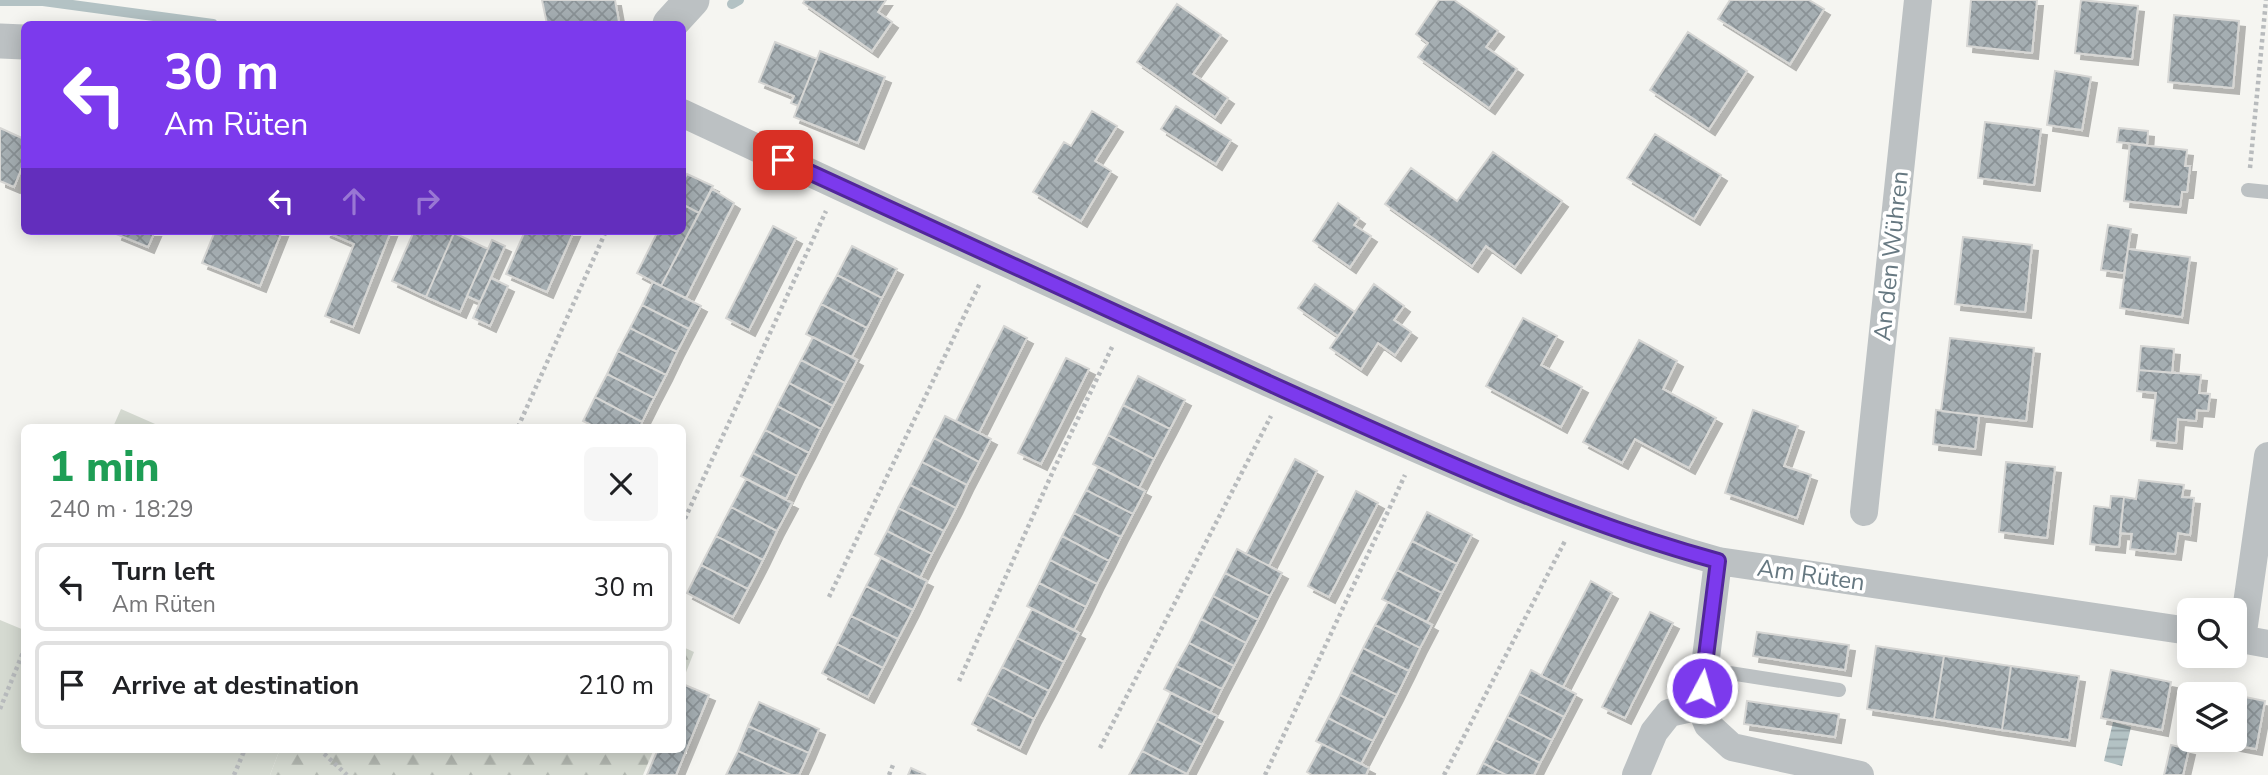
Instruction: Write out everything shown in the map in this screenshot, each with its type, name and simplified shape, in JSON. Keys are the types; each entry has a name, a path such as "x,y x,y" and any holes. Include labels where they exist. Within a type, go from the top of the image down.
{"street":[{"path":"673,21 692,0"},
{"name":"An den Wühren","path":"1864,512 1918,0"},
{"path":"0,41 21,42"},
{"name":"Am Rüten","path":"686,115 1126,319 1419,450 1578,516 1654,544 1718,561 2177,629"},
{"path":"2248,640 2268,456"},
{"path":"1718,561 1700,706 1708,725 1732,747 1860,775"},
{"path":"1636,775 1654,732 1669,713 1700,706"}],"lane":[{"path":"2248,190 2268,192"},
{"path":"1704,669 1839,690"}],"path":[{"path":"2248,190 2266,0"},
{"path":"686,516 837,185"},
{"path":"519,424 604,235"},
{"path":"829,597 992,257"},
{"path":"960,681 1054,469 1126,319"},
{"path":"1100,748 1285,390"},
{"path":"1265,775 1398,486 1419,450"},
{"path":"1444,775 1578,516"},
{"path":"0,709 21,657"},
{"path":"234,775 243,753"},
{"path":"323,753 347,775"},
{"path":"888,775 893,765"}],"green space":[{"path":"121,409 155,424 114,424"},
{"path":"0,620 21,629 21,753 278,753 270,775 0,775"},
{"path":"686,648 694,652 686,672"},
{"path":"278,753 652,753 643,775 270,775"}],"shaded area":[{"path":"2113,722 2131,727 2122,766 2104,761"}],"building":[{"path":"542,0 615,0 619,21 546,21"},
{"path":"805,0 886,0 878,12 892,22 872,51 803,3"},
{"path":"1439,0 1454,0 1498,31 1486,47 1517,69 1489,108 1418,57 1428,43 1416,34"},
{"path":"1730,0 1809,0 1824,9 1790,64 1718,19"},
{"path":"1971,0 2037,0 2032,53 1967,46"},
{"path":"2081,0 2138,6 2132,59 2075,53"},
{"path":"1177,4 1221,35 1193,74 1228,98 1215,117 1137,62"},
{"path":"2174,15 2239,21 2233,88 2168,82"},
{"path":"1688,32 1747,71 1709,129 1650,90"},
{"path":"775,42 817,59 798,106 791,103 794,96 759,82"},
{"path":"820,51 885,77 858,143 794,117"},
{"path":"2055,71 2091,77 2082,130 2047,125"},
{"path":"1176,106 1231,140 1216,164 1161,129"},
{"path":"1092,111 1117,126 1095,161 1111,171 1081,221 1033,192 1064,142 1071,146"},
{"path":"1985,122 2041,129 2034,185 1978,178"},
{"path":"0,128 21,138 21,170 14,187 0,181"},
{"path":"2119,128 2148,131 2147,145 2117,142"},
{"path":"1655,134 1721,175 1694,219 1627,178"},
{"path":"2130,144 2187,150 2185,166 2190,166 2187,192 2182,192 2180,207 2124,201"},
{"path":"1493,152 1562,201 1515,267 1486,246 1472,266 1385,204 1411,168 1457,201"},
{"path":"686,176 713,186 699,213 686,206"},
{"path":"712,189 734,203 686,298 661,286"},
{"path":"1338,203 1359,218 1354,225 1371,236 1350,267 1313,241"},
{"path":"686,206 699,213 661,286 637,273 656,235 686,235"},
{"path":"2108,225 2131,229 2124,273 2101,270"},
{"path":"773,226 796,238 749,330 726,318"},
{"path":"118,235 153,235 148,247"},
{"path":"213,235 280,235 260,286 202,263"},
{"path":"333,235 389,235 353,327 325,316 354,244"},
{"path":"412,235 453,235 426,297 392,281"},
{"path":"453,235 488,249 460,312 426,297"},
{"path":"523,235 572,235 547,292 506,274"},
{"path":"1963,237 2032,245 2025,312 1955,304"},
{"path":"492,240 505,246 480,302 467,296"},
{"path":"852,246 897,269 882,298 837,275"},
{"path":"2128,249 2190,257 2182,317 2120,308"},
{"path":"837,275 882,298 867,328 821,304"},
{"path":"491,278 508,286 490,326 473,318"},
{"path":"653,282 701,306 689,329 642,305"},
{"path":"1315,284 1355,312 1338,336 1298,308"},
{"path":"1374,284 1404,306 1394,320 1411,332 1395,355 1378,343 1361,369 1330,348"},
{"path":"821,304 867,328 852,357 806,334"},
{"path":"642,305 689,329 677,352 630,328"},
{"path":"1523,318 1557,336 1541,365 1582,387 1561,427 1486,386"},
{"path":"1004,326 1027,338 979,433 956,421"},
{"path":"630,328 677,352 666,375 618,351"},
{"path":"813,337 857,360 845,383 801,360"},
{"path":"1950,338 2034,348 2026,421 1941,411"},
{"path":"1639,340 1677,361 1663,389 1716,418 1689,468 1635,439 1622,463 1583,442"},
{"path":"2141,346 2174,349 2172,373 2139,370"},
{"path":"618,351 666,375 654,398 607,374"},
{"path":"1066,358 1089,369 1041,464 1018,453"},
{"path":"801,360 845,383 833,406 789,383"},
{"path":"2139,370 2201,375 2199,393 2210,394 2208,411 2197,410 2196,421 2178,419 2176,443 2151,440 2156,393 2137,391"},
{"path":"607,374 654,398 642,422 595,397"},
{"path":"1138,376 1185,400 1170,429 1123,405"},
{"path":"789,383 833,406 821,429 777,406"},
{"path":"595,397 642,422 589,424 583,421"},
{"path":"1123,405 1170,429 1154,459 1108,435"},
{"path":"777,406 821,429 809,453 765,430"},
{"path":"1753,410 1798,426 1784,466 1811,475 1797,518 1725,493"},
{"path":"1936,410 1979,416 1975,449 1933,444"},
{"path":"945,416 991,439 979,462 934,438"},
{"path":"765,430 809,453 797,476 753,453"},
{"path":"1108,435 1154,459 1139,488 1093,464"},
{"path":"934,438 979,462 967,485 922,462"},
{"path":"753,453 797,476 786,499 741,476"},
{"path":"1295,459 1317,471 1269,566 1246,554"},
{"path":"922,462 967,485 956,508 910,485"},
{"path":"2006,462 2055,467 2047,538 1999,532"},
{"path":"1098,467 1145,491 1133,514 1086,490"},
{"path":"746,479 792,503 777,531 731,507"},
{"path":"2139,480 2184,485 2182,497 2194,498 2190,535 2178,533 2175,554 2130,549 2132,534 2120,533 2124,497 2136,499"},
{"path":"910,485 956,508 944,531 898,508"},
{"path":"1086,490 1133,514 1121,537 1074,513"},
{"path":"1356,491 1378,503 1329,597 1308,586"},
{"path":"2111,496 2124,497 2119,547 2090,544 2094,506 2110,508"},
{"path":"731,507 777,531 763,560 716,536"},
{"path":"898,508 944,531 932,554 887,531"},
{"path":"1427,512 1472,535 1457,564 1412,541"},
{"path":"1074,513 1121,537 1109,561 1062,536"},
{"path":"887,531 932,554 920,578 875,554"},
{"path":"716,536 763,560 748,589 701,565"},
{"path":"1062,536 1109,561 1097,584 1050,560"},
{"path":"1412,541 1457,564 1442,593 1397,570"},
{"path":"1237,549 1282,573 1270,596 1225,573"},
{"path":"881,558 927,581 913,610 866,586"},
{"path":"1050,560 1097,584 1086,607 1039,583"},
{"path":"701,565 748,589 733,617 687,593"},
{"path":"1397,570 1442,593 1427,622 1382,599"},
{"path":"1225,573 1270,596 1258,620 1213,596"},
{"path":"1591,581 1612,593 1563,687 1541,676"},
{"path":"1039,583 1086,607 1074,630 1027,606"},
{"path":"866,586 913,610 898,639 851,616"},
{"path":"1213,596 1258,620 1246,643 1201,619"},
{"path":"1388,602 1432,625 1420,648 1375,625"},
{"path":"1032,609 1079,633 1064,662 1017,638"},
{"path":"1650,612 1673,623 1625,718 1602,707"},
{"path":"851,616 898,639 883,668 837,644"},
{"path":"1201,619 1246,643 1234,666 1189,643"},
{"path":"1375,625 1420,648 1409,671 1363,648"},
{"path":"1757,632 1849,645 1845,670 1753,656"},
{"path":"1017,638 1064,662 1049,691 1002,667"},
{"path":"1189,643 1234,666 1222,689 1176,666"},
{"path":"837,644 883,668 868,697 822,673"},
{"path":"1876,646 1944,656 1934,719 1867,709"},
{"path":"1363,648 1409,671 1397,695 1351,672"},
{"path":"1944,656 2011,666 2002,730 1934,719"},
{"path":"1176,666 1222,689 1210,713 1164,689"},
{"path":"2011,666 2079,676 2069,740 2002,730"},
{"path":"1002,667 1049,691 1034,719 987,695"},
{"path":"1531,670 1576,694 1564,717 1519,694"},
{"path":"2111,670 2171,682 2162,730 2101,718"},
{"path":"1351,672 1397,695 1385,718 1340,695"},
{"path":"686,685 709,695 686,751"},
{"path":"1171,693 1217,716 1202,745 1157,721"},
{"path":"1519,694 1564,717 1552,740 1507,717"},
{"path":"987,695 1034,719 1020,748 972,724"},
{"path":"1340,695 1385,718 1373,741 1328,718"},
{"path":"2247,697 2265,701 2256,749 2247,747"},
{"path":"1747,701 1839,714 1835,737 1744,724"},
{"path":"759,702 819,729 809,753 748,726"},
{"path":"1507,717 1552,740 1540,763 1495,740"},
{"path":"1328,718 1373,741 1361,764 1316,741"},
{"path":"1157,721 1202,745 1187,774 1142,751"},
{"path":"748,726 809,753 799,775 791,775 738,751"},
{"path":"1495,740 1540,763 1534,775 1506,775 1483,763"},
{"path":"1322,744 1369,768 1366,775 1312,775 1307,772"},
{"path":"2171,745 2177,746 2177,752 2188,752 2183,775 2164,775"},
{"path":"738,751 791,775 726,775"},
{"path":"1142,751 1187,774 1129,775"},
{"path":"656,753 685,753 676,775 647,775"},
{"path":"1483,763 1506,775 1477,775"},
{"path":"911,768 926,775 908,775"}],"waterway":[{"path":"732,4 739,0"},
{"path":"0,1 43,1 191,21"}],"route":[{"path":"783,160 1108,311 1476,475 1654,544 1718,561 1702,688"}]}
